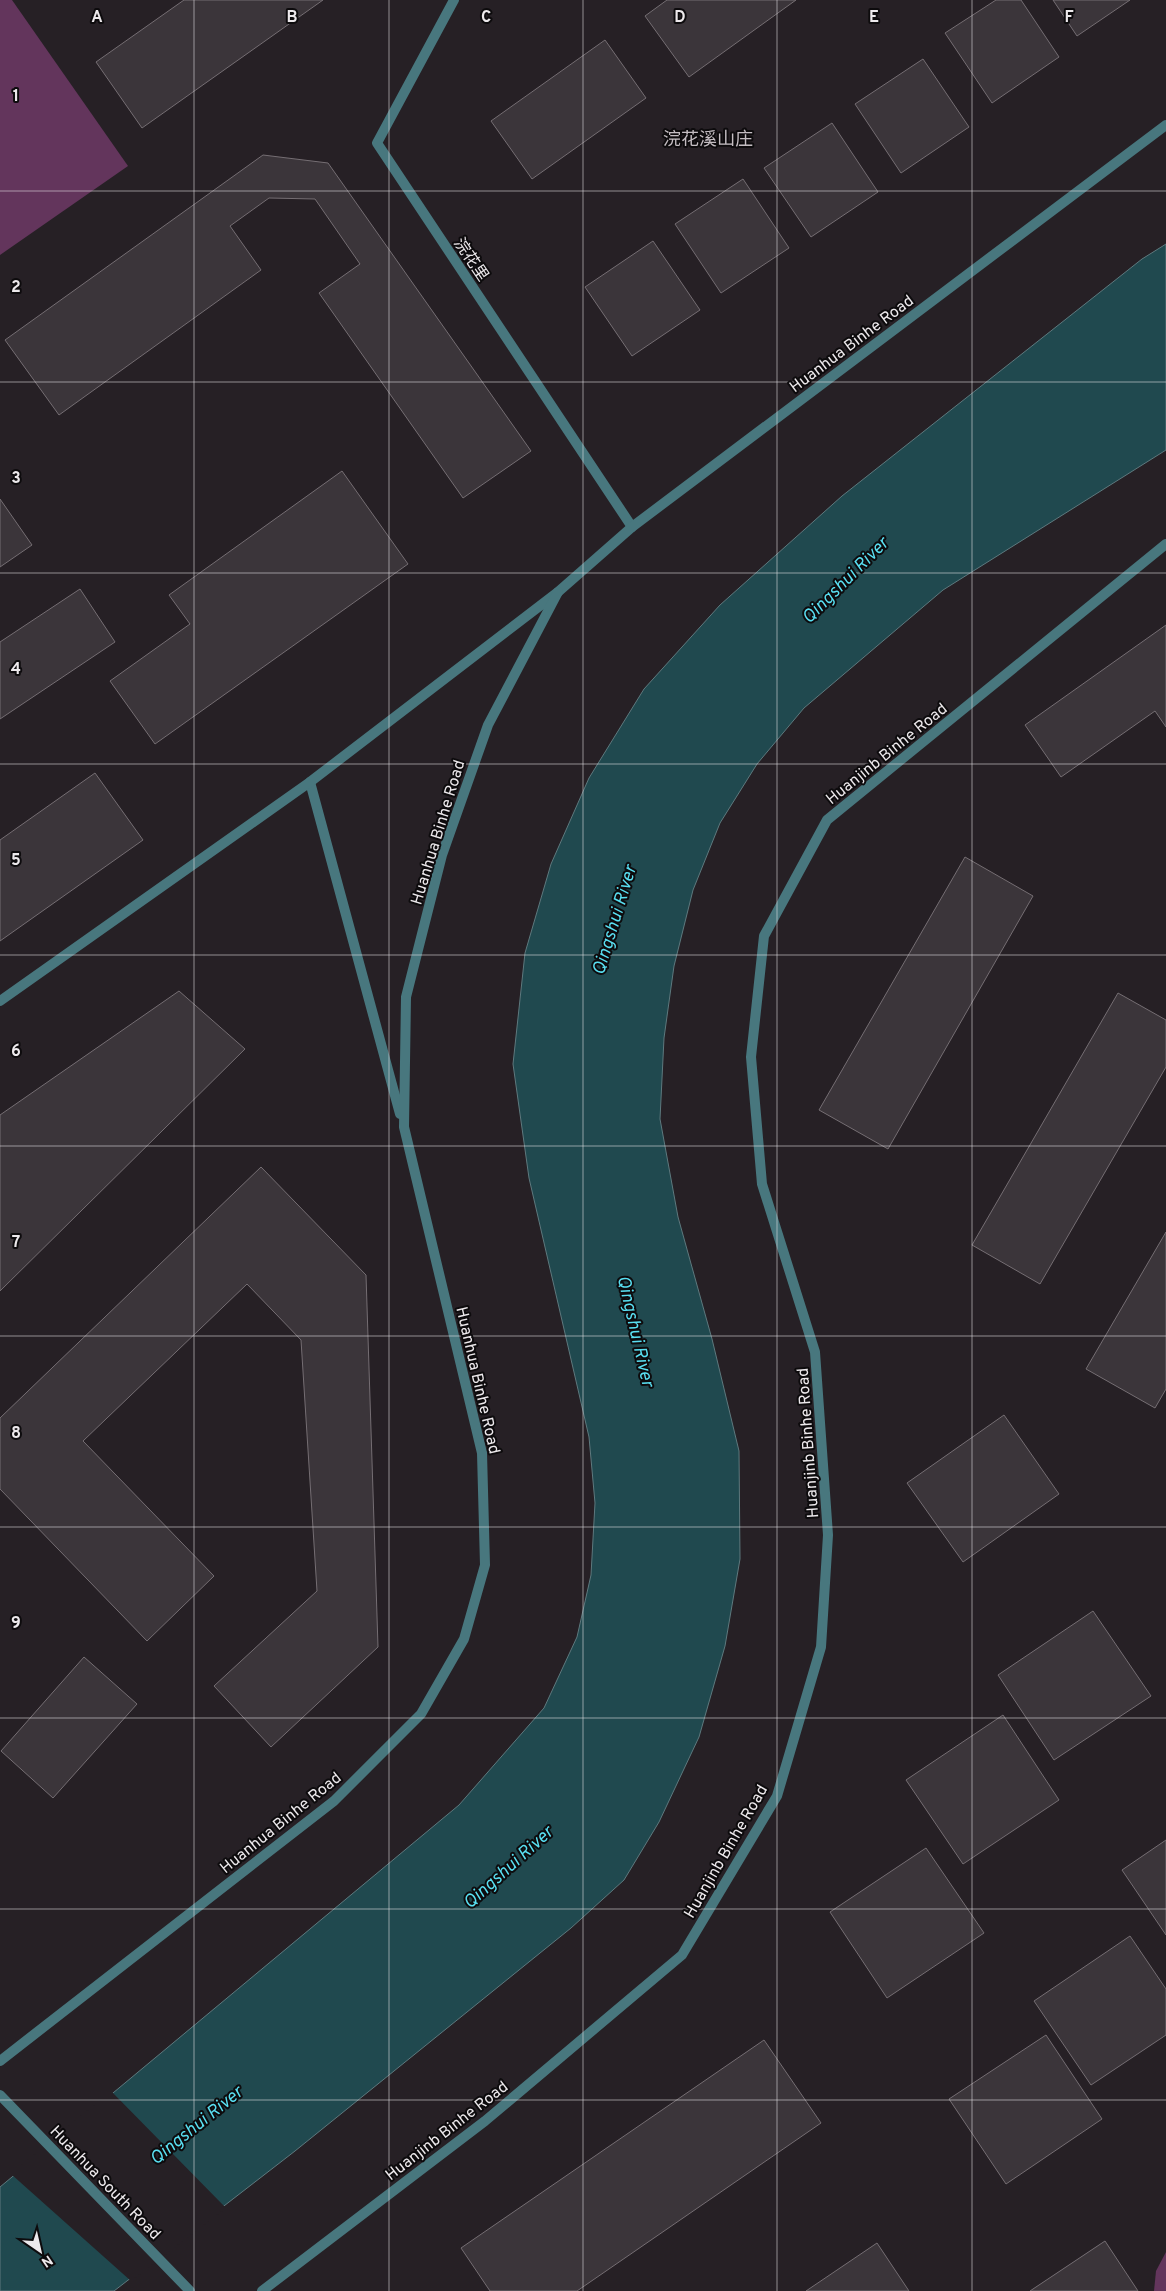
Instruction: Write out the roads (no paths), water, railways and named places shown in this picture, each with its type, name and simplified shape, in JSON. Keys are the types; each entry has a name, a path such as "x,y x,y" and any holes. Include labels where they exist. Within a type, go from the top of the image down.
{"street":[{"name":"浣花里","path":"454,0 377,142 632,527"},
{"name":"Huanhua Binhe Road","path":"0,1001 310,782 558,592 632,527 1166,125"},
{"name":"Huanjinb Binhe Road","path":"262,2291 485,2121 682,1954 777,1796 821,1647 828,1536 815,1352 762,1184 751,1057 764,936 827,820 1166,544"},
{"name":"Huanhua Binhe Road","path":"404,1127 406,997 442,855 488,725 558,592"},
{"name":"Huanhua Binhe Road","path":"0,2062 334,1801 421,1714 464,1639 485,1565 482,1453 404,1127 310,782"},
{"name":"Huanhua South Road","path":"0,2095 190,2291"}],"water":[{"name":"Qingshui River","path":"1166,244 1166,450 943,590 804,708 757,764 720,823 693,890 674,966 664,1038 660,1119 678,1217 712,1339 739,1451 740,1559 725,1646 699,1737 659,1822 624,1880 571,1928 295,2151 114,2291 0,2291 0,2187 459,1805 544,1708 577,1637 591,1575 595,1503 589,1437 529,1178 513,1064 525,953 551,864 589,778 644,689 720,605 842,496 1142,259"}],"district":[{"name":"浣花溪山庄","path":"708,139"}]}
